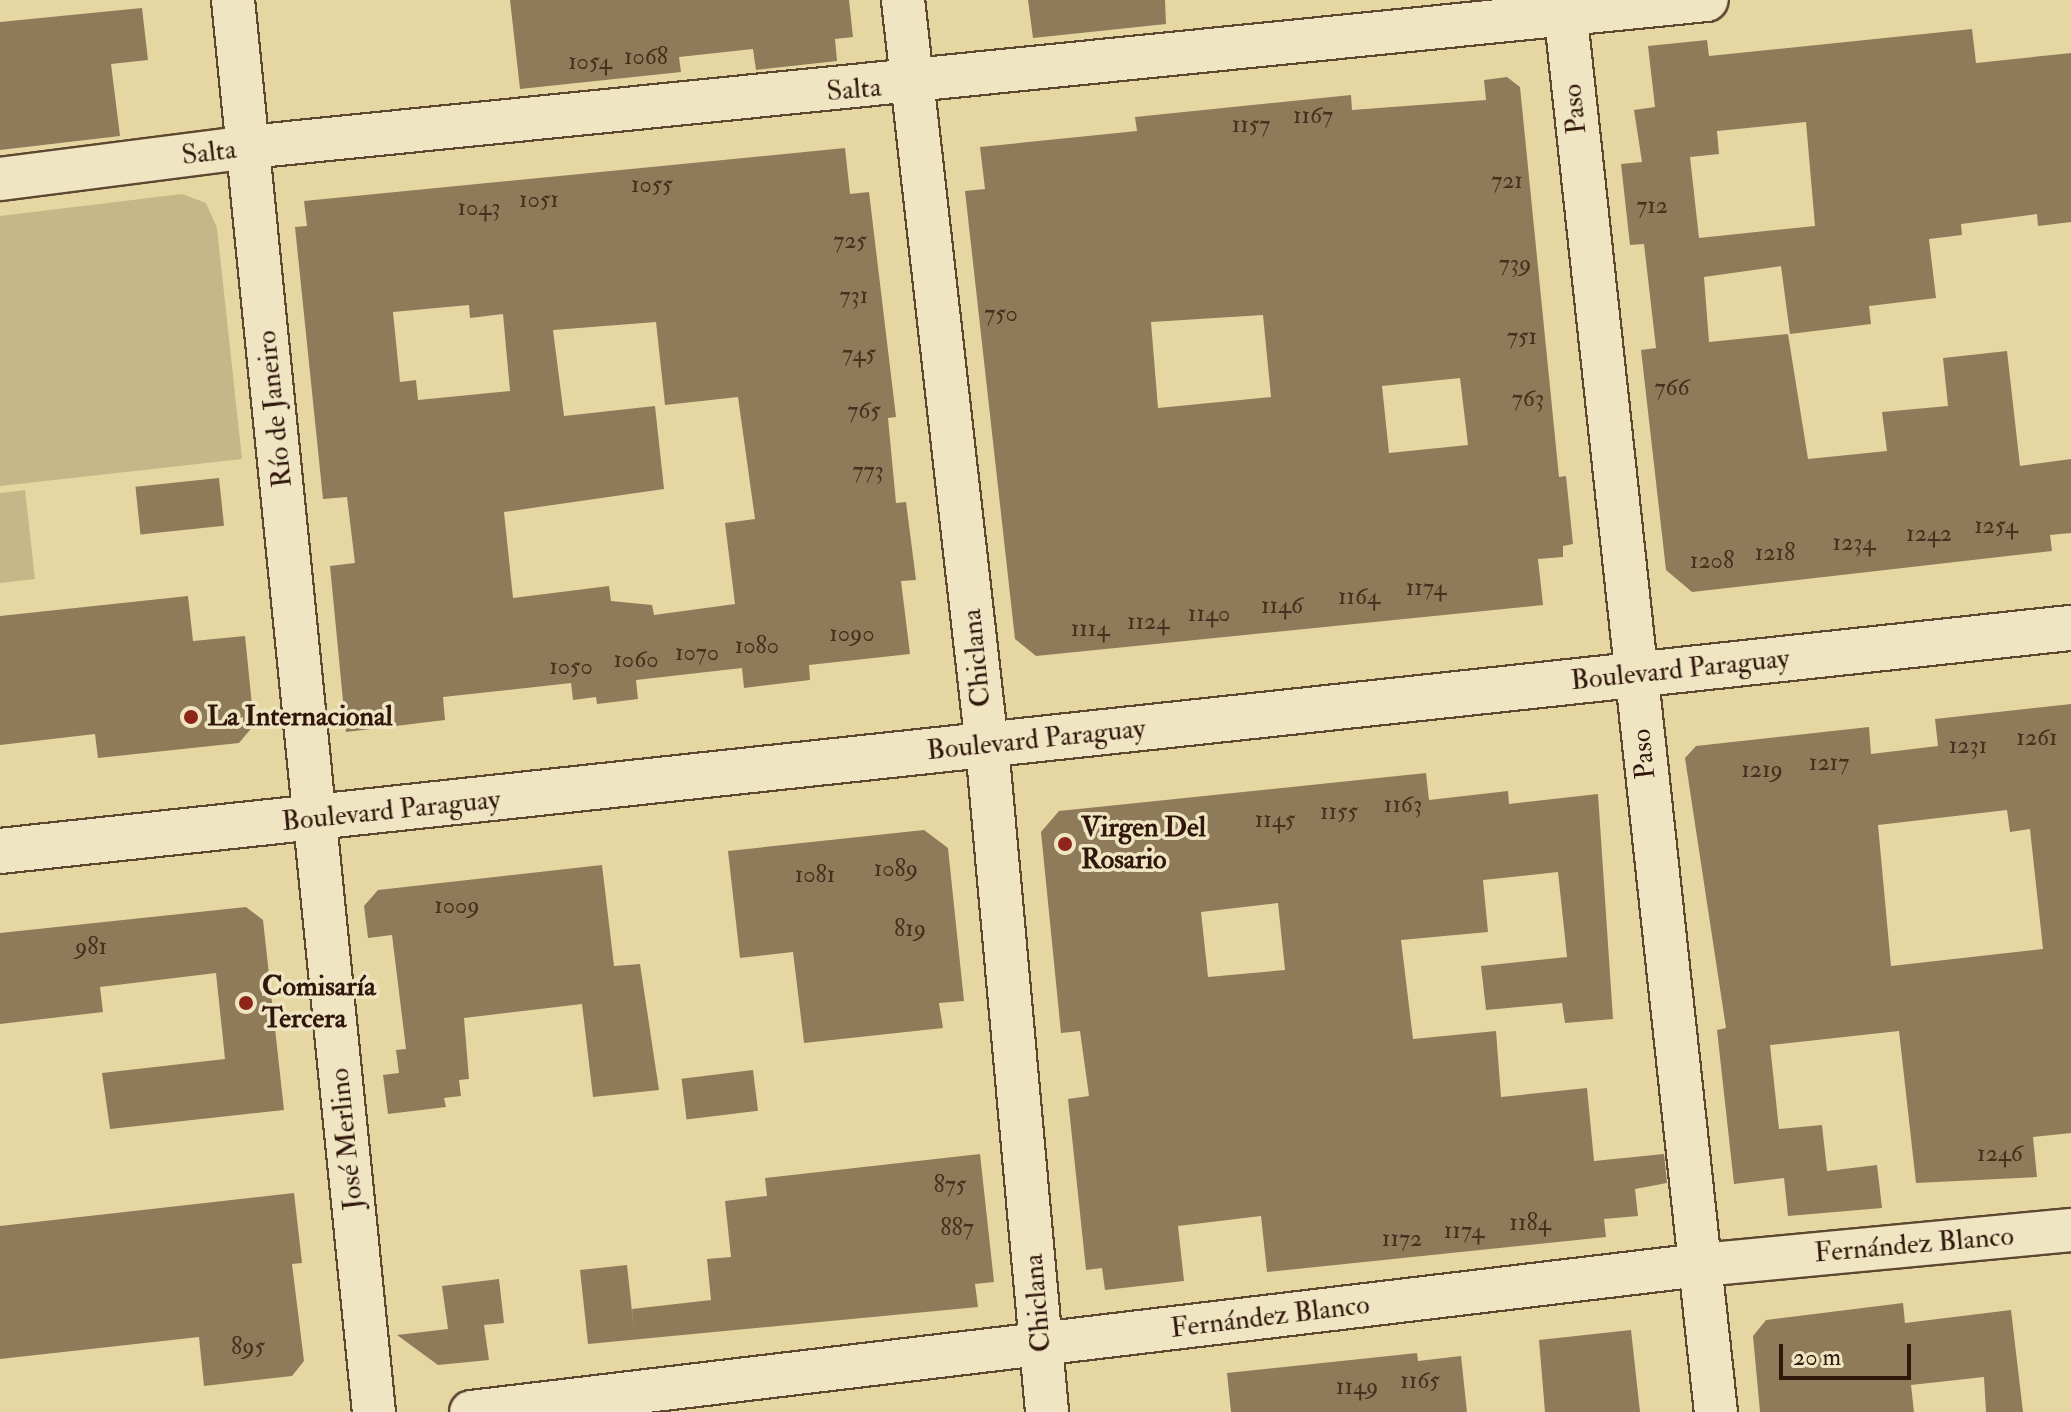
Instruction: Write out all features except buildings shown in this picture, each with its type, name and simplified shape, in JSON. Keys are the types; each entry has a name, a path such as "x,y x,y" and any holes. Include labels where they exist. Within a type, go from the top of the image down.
{"main road":[{"name":"Boulevard Paraguay","path":"0,851 2071,628"}],"street":[{"name":"Río de Janeiro","path":"233,0 316,819"},
{"name":"Chiclana","path":"903,0 987,746 1047,1412"},
{"name":"Salta","path":"0,179 249,147 913,85 1564,7 1707,0"},
{"name":"Paso","path":"1564,7 1716,1412"},
{"name":"José Merlino","path":"316,819 374,1412"},
{"name":"Fernández Blanco","path":"471,1412 1701,1265 2071,1230"}],"shaded area":[{"path":"182,194 206,203 217,228 242,459 0,486 0,216"},
{"path":"25,490 35,579 0,583 0,493"}],"place":[{"name":"La Internacional","path":"191,717"},
{"name":"Virgen Del Rosario","path":"1065,844"},
{"name":"Comisaría Tercera","path":"246,1003"}]}
